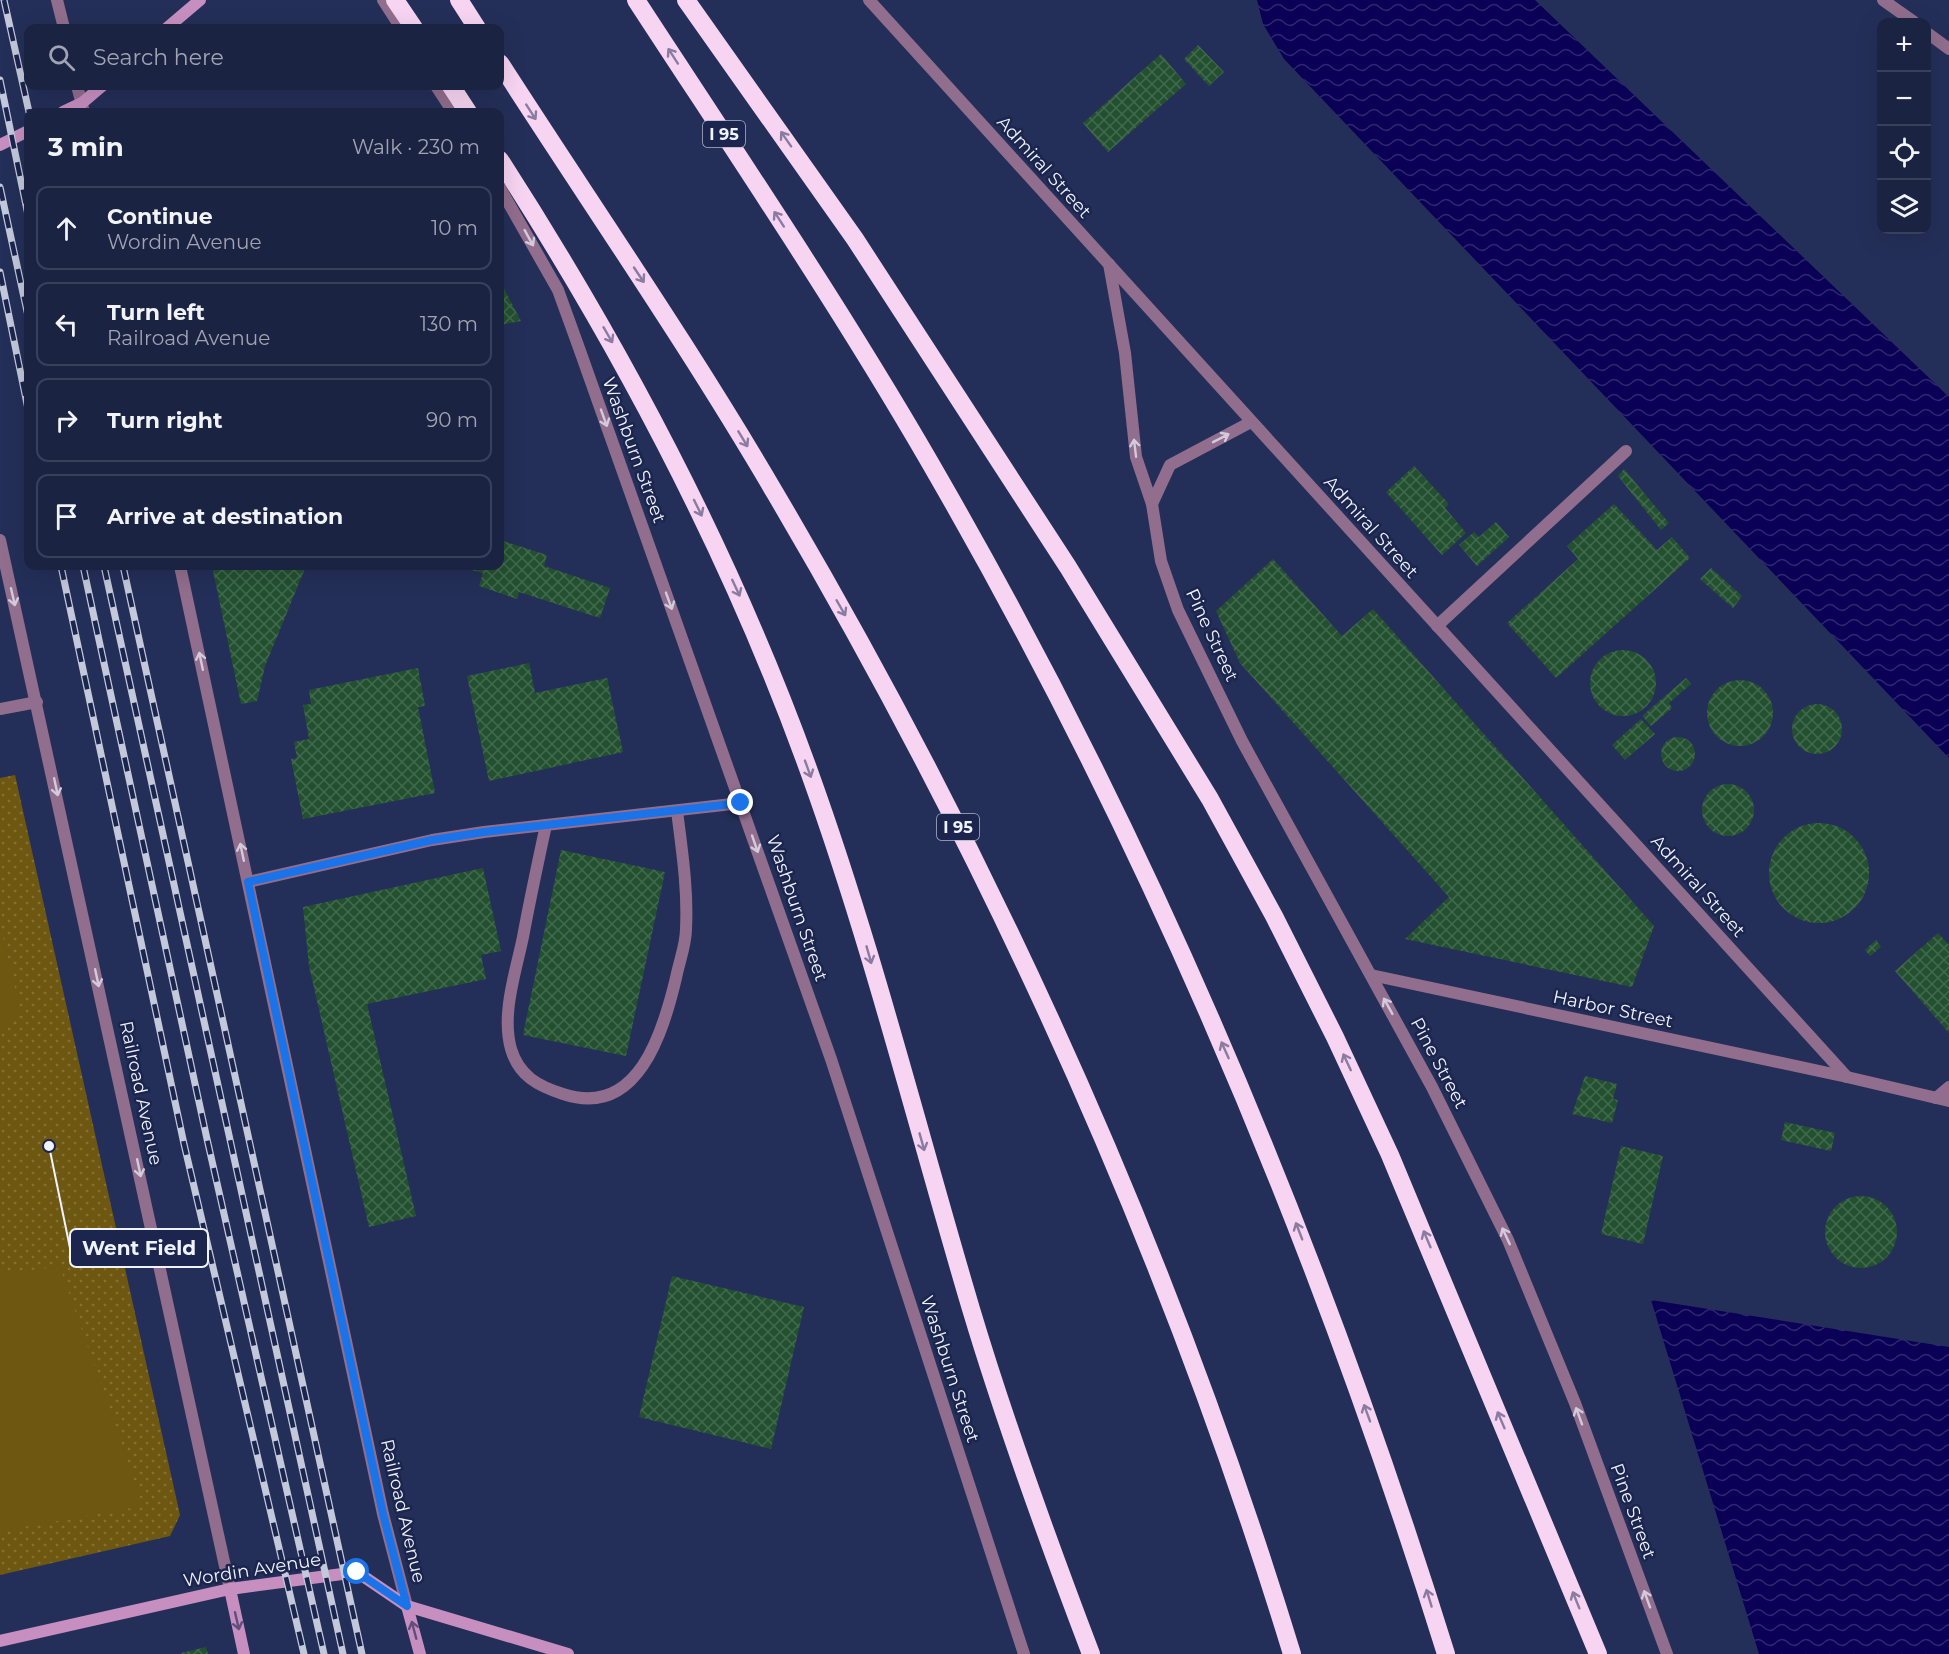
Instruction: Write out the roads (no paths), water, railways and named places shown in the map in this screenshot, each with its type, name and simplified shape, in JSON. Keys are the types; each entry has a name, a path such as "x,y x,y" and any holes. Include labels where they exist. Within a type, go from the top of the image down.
{"highway":[{"path":"395,0 411,24"},
{"path":"459,0 474,24"},
{"name":"I 95","path":"636,0 811,268 944,487 1007,600 1128,839 1234,1072 1333,1318 1378,1442 1446,1654"},
{"path":"686,0 855,239 1140,681 1210,799 1274,916 1335,1037 1390,1155 1598,1654"},
{"name":"I 95","path":"504,69 662,309 775,493 870,659 986,883 1094,1115 1149,1249 1241,1498 1292,1654"},
{"path":"454,90 465,108"},
{"path":"504,166 579,285 630,374 712,535 777,687 838,854 973,1315 1034,1498 1091,1654"}],"street":[{"path":"57,0 63,24"},
{"path":"172,24 200,0"},
{"path":"383,0 398,24"},
{"name":"Admiral Street","path":"869,0 1847,1077"},
{"path":"1883,0 1908,18"},
{"path":"1931,36 1949,49"},
{"path":"78,90 83,108"},
{"path":"83,108 99,90"},
{"path":"439,90 450,108"},
{"path":"0,146 24,133"},
{"name":"Washburn Street","path":"504,195 558,290 741,803 831,1059 1024,1654"},
{"name":"Pine Street","path":"1109,264 1125,353 1136,457 1152,504 1161,561 1178,610 1242,741 1432,1087 1508,1240 1575,1403 1667,1654"},
{"path":"1152,504 1170,465 1251,422"},
{"path":"1437,626 1626,451"},
{"name":"Railroad Avenue","path":"0,540 244,1654"},
{"name":"Railroad Avenue","path":"181,570 383,1514 420,1654"},
{"path":"0,709 37,702"},
{"path":"248,882 432,840 741,803"},
{"path":"546,825 509,1012 511,1049 523,1073 538,1086 571,1097 591,1098 615,1092 637,1075 654,1047 666,1018 686,932 687,889 677,811"},
{"name":"Harbor Street","path":"1371,975 1949,1101"},
{"path":"1936,1098 1949,1087"},
{"name":"Wordin Avenue","path":"0,1641 230,1589 357,1572 407,1606 568,1654"}],"water":[{"path":"1257,0 1535,0 1949,397 1949,758 1284,59 1263,24"},
{"path":"1651,1300 1949,1347 1949,1654 1759,1654"}],"railway":[{"path":"4,0 24,90"},
{"path":"0,80 24,196"},
{"path":"24,90 28,108"},
{"path":"0,187 24,298"},
{"path":"0,272 24,389"},
{"path":"62,570 184,1144 304,1654"},
{"path":"84,570 207,1139 324,1654"},
{"path":"105,570 343,1654"},
{"path":"124,570 362,1654"}],"place":[{"name":"Went Field","path":"49,1146"}]}
